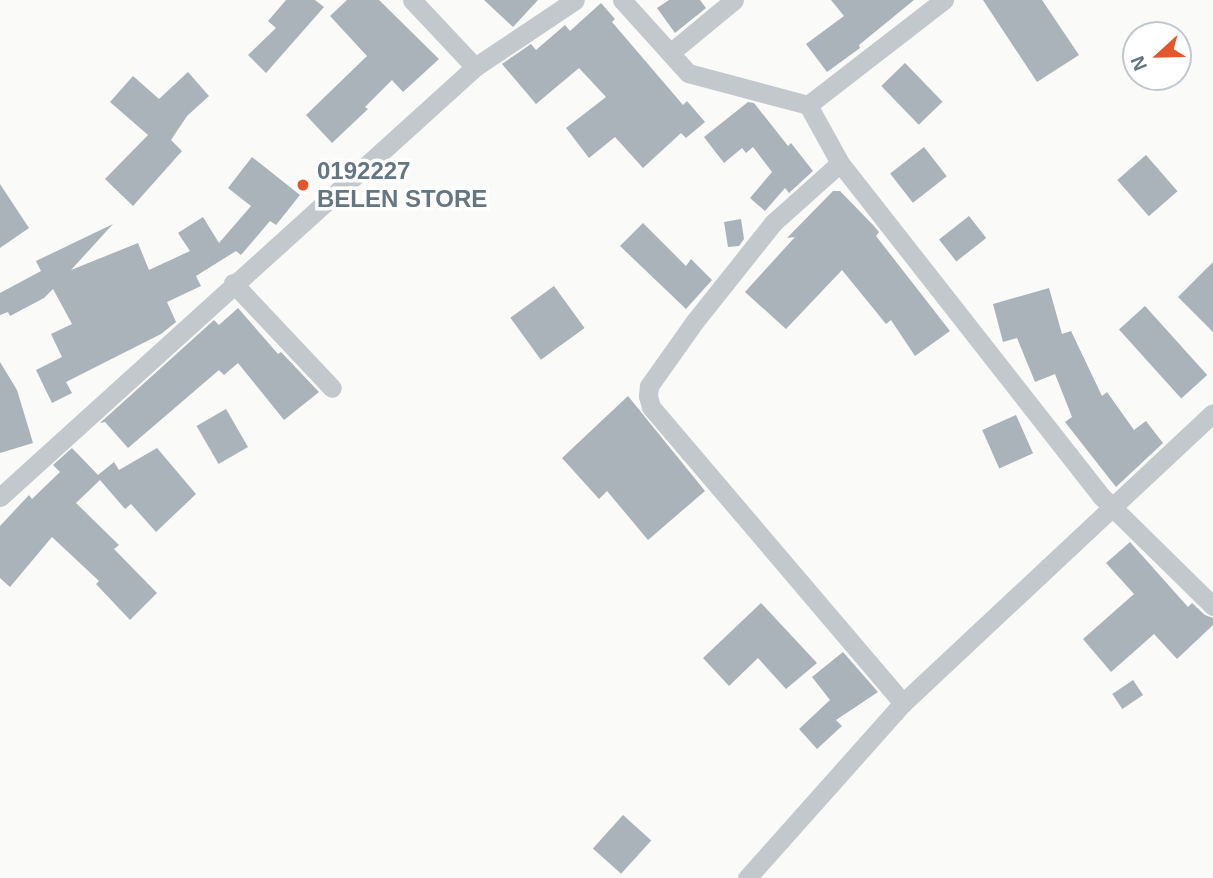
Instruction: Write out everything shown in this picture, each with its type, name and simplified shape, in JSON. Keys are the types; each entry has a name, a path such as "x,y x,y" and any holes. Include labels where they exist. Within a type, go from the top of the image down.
{"street":[{"path":"412,0 475,67"},
{"path":"0,497 233,283 475,67 575,0"},
{"path":"622,0 688,73 808,105 840,163 1101,496 1213,606"},
{"path":"670,53 734,0"},
{"path":"808,105 944,0"},
{"path":"840,163 773,223 695,321 649,386 648,396 651,408 903,703"},
{"path":"233,283 332,388"},
{"path":"747,878 903,703 1213,413"}],"building":[{"path":"286,0 315,0 324,7 266,73 248,55 276,28 268,21"},
{"path":"347,0 379,0 439,59 403,92 392,80 365,107 368,109 332,143 306,115 367,56 330,16"},
{"path":"484,0 538,0 513,27"},
{"path":"669,0 700,0 706,8 675,33 657,8"},
{"path":"831,0 914,0 859,45 860,48 827,72 806,44 844,16"},
{"path":"983,0 1042,0 1079,55 1037,82"},
{"path":"601,3 615,19 612,22 683,105 687,101 705,122 686,138 681,133 643,168 615,137 589,158 566,128 606,97 579,68 536,104 502,64 531,44 536,50 565,25 570,31"},
{"path":"905,63 943,102 919,125 881,86"},
{"path":"188,72 209,96 187,116 171,140 182,151 133,206 105,179 148,135 110,102 133,76 159,99"},
{"path":"748,102 754,103 788,146 791,143 813,171 789,193 785,188 765,211 750,198 772,172 753,147 746,153 742,148 724,163 704,137"},
{"path":"924,147 947,176 913,203 890,173"},
{"path":"1146,155 1177,191 1149,216 1117,180"},
{"path":"252,157 300,195 276,225 270,221 241,255 236,251 196,276 201,286 167,302 176,322 161,334 66,382 72,393 52,403 36,370 62,357 51,334 72,324 53,289 44,298 10,316 8,312 0,315 0,293 41,271 36,261 113,224 71,270 138,243 149,270 190,251 178,233 203,217 219,243 251,206 228,188"},
{"path":"0,184 29,228 0,248"},
{"path":"833,191 840,191 874,226 879,232 876,236 950,331 915,356 891,320 886,324 842,270 786,329 745,292 795,237 787,238"},
{"path":"969,216 986,238 956,261 939,239"},
{"path":"741,219 744,239 739,246 728,247 724,222"},
{"path":"643,223 686,266 691,259 712,280 686,309 620,246"},
{"path":"1213,262 1213,332 1178,297"},
{"path":"554,286 585,328 541,360 510,318"},
{"path":"1049,288 1062,334 1071,331 1102,396 1107,392 1134,430 1146,421 1163,443 1116,487 1065,422 1072,417 1055,374 1035,382 1017,338 1003,342 993,304"},
{"path":"1145,306 1207,375 1181,399 1119,329"},
{"path":"238,308 278,354 281,352 319,392 284,420 238,363 224,375 219,370 128,448 105,422 100,423 214,320 219,325"},
{"path":"0,362 17,390 33,443 0,453"},
{"path":"628,396 705,491 648,540 607,491 599,499 562,458"},
{"path":"226,409 248,447 219,464 197,426"},
{"path":"1016,415 1033,453 999,468 982,430"},
{"path":"72,448 98,475 114,462 119,470 157,448 196,494 156,532 131,504 125,509 100,480 76,503 119,545 114,549 157,593 130,620 96,584 99,581 52,537 10,587 0,578 0,526 29,495 32,499 60,472 53,465"},
{"path":"1130,542 1188,607 1192,603 1205,615 1213,618 1213,625 1177,659 1154,634 1111,672 1083,639 1134,594 1106,563"},
{"path":"761,603 817,663 786,689 758,658 729,686 703,658"},
{"path":"843,652 878,692 836,720 842,726 817,749 799,729 830,700 812,677"},
{"path":"1133,680 1143,695 1122,709 1112,694"},
{"path":"623,815 651,840 621,874 593,848"}],"place":[{"name":"0192227 BELEN STORE","path":"303,185"}]}
